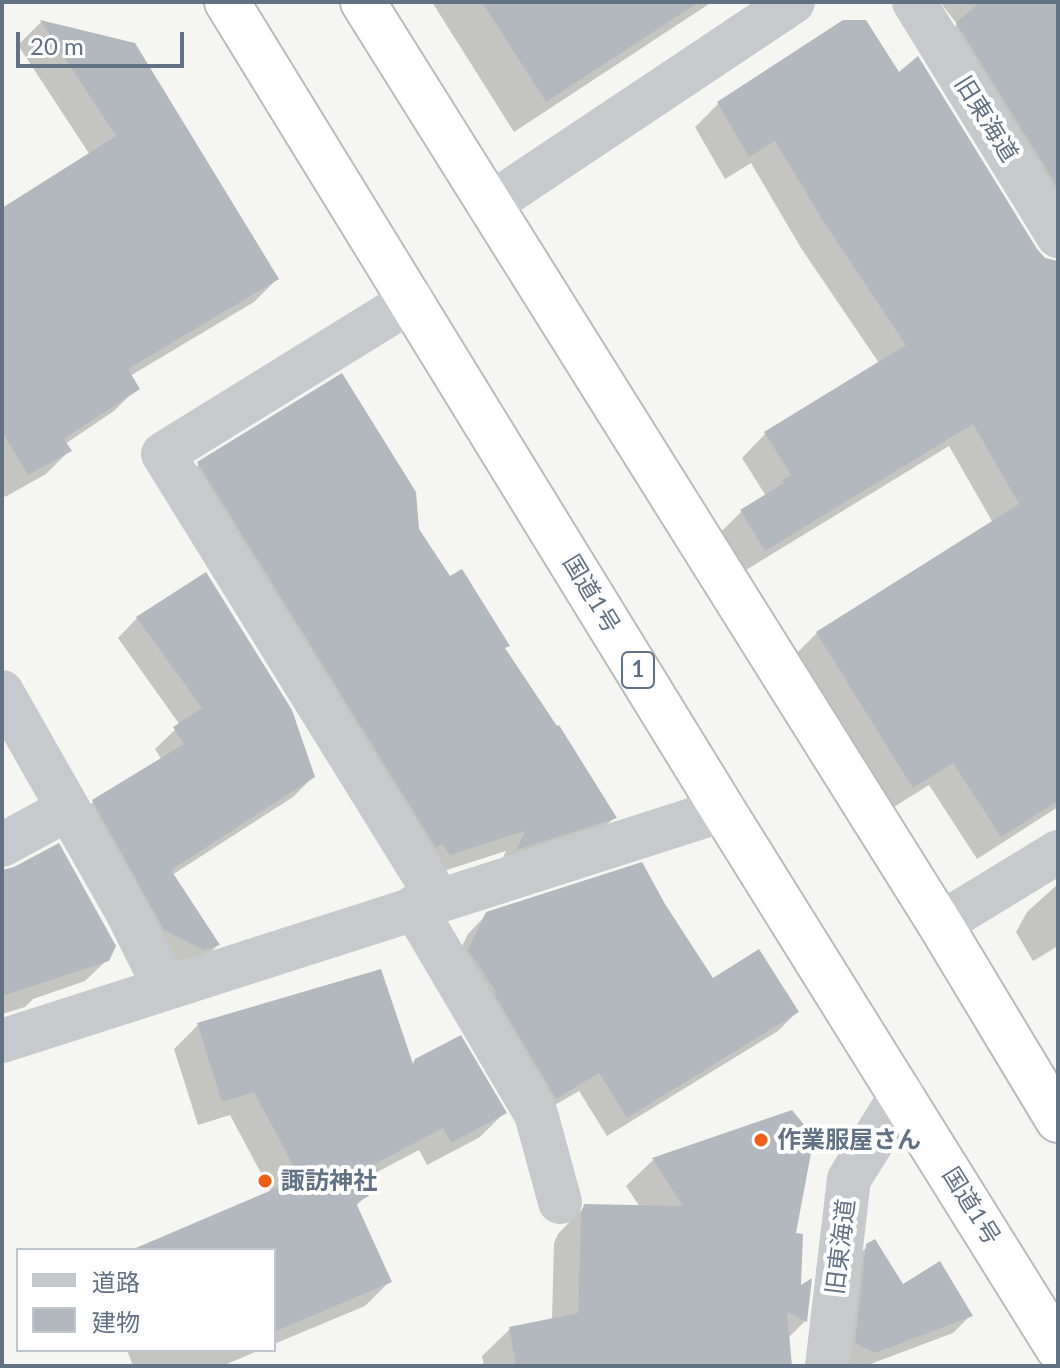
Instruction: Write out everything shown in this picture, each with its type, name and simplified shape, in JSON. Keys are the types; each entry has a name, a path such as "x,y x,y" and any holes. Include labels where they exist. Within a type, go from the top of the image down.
{"highway":[{"name":"国道1号","path":"227,2 723,810 1058,1348"},
{"path":"363,2 940,924 1058,1120"}],"street":[{"path":"489,205 793,2"},
{"name":"旧東海道","path":"914,2 1058,236"},
{"path":"412,300 163,454 427,904 536,1114 560,1202"},
{"path":"2,692 127,912 165,988"},
{"path":"2,845 68,809"},
{"path":"2,1041 723,810"},
{"path":"940,924 1058,852"},
{"name":"旧東海道","path":"827,1366 849,1179 902,1094"}],"building":[{"path":"482,2 699,2 546,102"},
{"path":"980,2 1058,2 1058,188 956,23"},
{"path":"40,20 135,43 279,279 128,369 140,389 64,439 72,451 28,475 2,432 2,208 116,136"},
{"path":"843,20 866,20 899,72 918,56 1037,249 1045,258 1058,261 1058,801 1001,837 953,763 913,788 816,632 1019,504 973,424 765,551 740,510 784,483 782,480 791,475 764,432 906,345 825,224 775,141 749,157 717,102"},
{"path":"342,373 416,492 419,529 450,576 462,569 510,646 505,648 559,725 617,818 516,850 525,831 450,855 442,844 436,848 197,462"},
{"path":"206,572 292,710 315,777 171,870 220,945 204,950 164,930 92,800 184,744 173,727 202,708 136,617"},
{"path":"59,843 116,946 109,961 2,996 2,870 14,867"},
{"path":"642,862 713,978 759,949 799,1012 627,1118 599,1073 556,1099 494,994 496,992 468,950 486,912"},
{"path":"381,969 413,1064 415,1059 461,1035 507,1113 451,1143 443,1128 356,1174 369,1196 356,1203 392,1282 276,1331 276,1248 136,1248 300,1178 254,1092 222,1102 197,1023"},
{"path":"792,1110 814,1137 796,1233 803,1234 801,1285 812,1278 807,1322 787,1312 792,1366 516,1366 509,1327 578,1313 584,1204 683,1206 652,1158"},
{"path":"875,1239 903,1284 940,1261 973,1316 875,1353 855,1343 866,1244"}],"place":[{"name":"作業服屋さん","path":"761,1140"},
{"name":"諏訪神社","path":"265,1181"}]}
